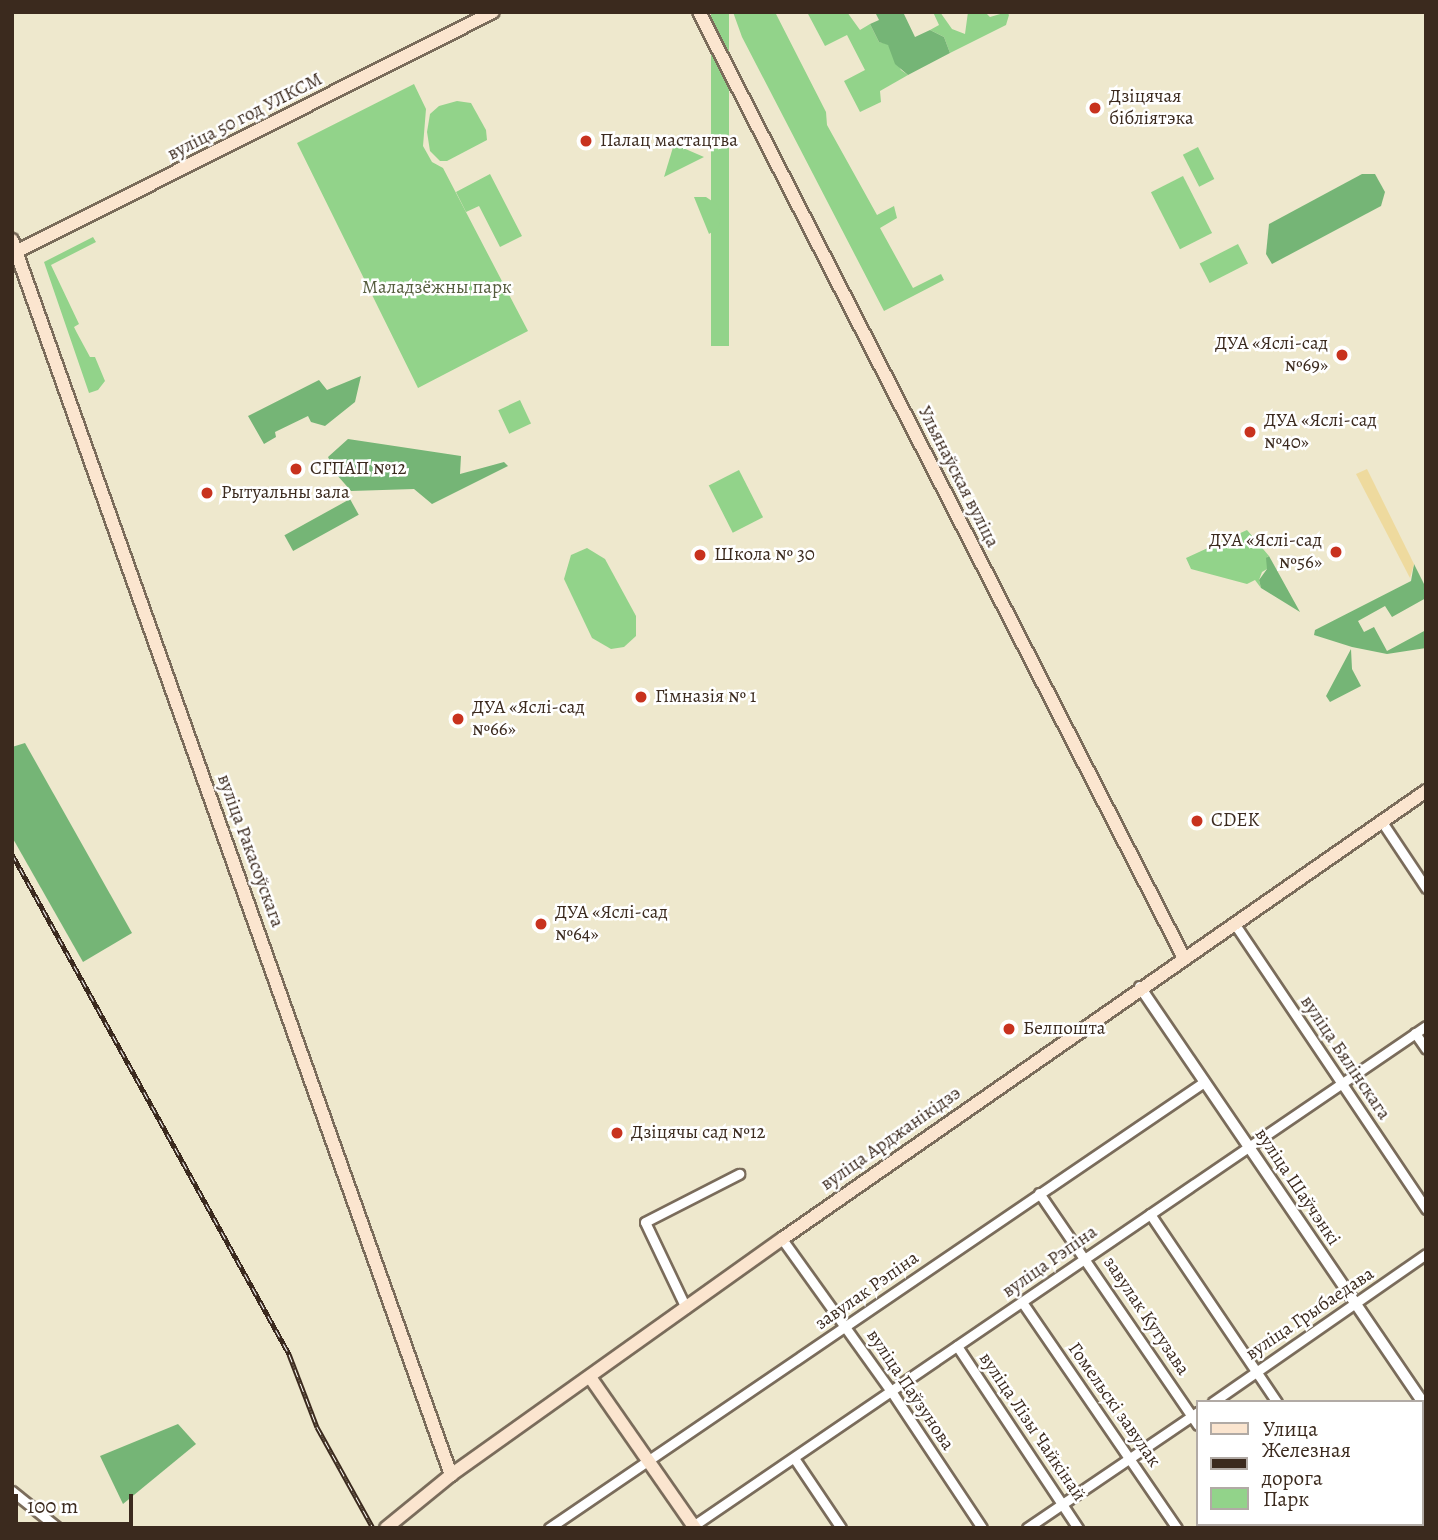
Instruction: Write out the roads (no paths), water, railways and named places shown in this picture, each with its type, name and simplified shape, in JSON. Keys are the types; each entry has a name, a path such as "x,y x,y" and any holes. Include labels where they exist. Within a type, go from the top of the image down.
{"main road":[{"name":"вуліца 50 год УЛКСМ","path":"14,249 494,12"},
{"name":"Ульянаўская вуліца","path":"699,12 1184,958"},
{"name":"вуліца Ракасоўскага","path":"14,249 451,1475"},
{"name":"вуліца Арджанікідзэ","path":"390,1526 451,1475 782,1239 1140,987 1236,926 1426,791"},
{"path":"590,1377 693,1527"}],"street":[{"path":"1382,822 1426,888"},
{"name":"вуліца Бялінскага","path":"1236,926 1426,1209"},
{"name":"вуліца Шаўчэнкі","path":"1140,987 1421,1400"},
{"name":"вуліца Рэпіна","path":"693,1527 1426,1026"},
{"path":"1415,1033 1426,1048"},
{"name":"завулак Рэпіна","path":"549,1528 1205,1082"},
{"path":"686,1308 645,1222 739,1174"},
{"name":"завулак Кутузава","path":"1039,1193 1195,1414"},
{"path":"1150,1214 1276,1400"},
{"name":"вуліца Паўзунова","path":"782,1239 891,1391 982,1528"},
{"name":"вуліца Грыбаедава","path":"1216,1400 1426,1254"},
{"name":"Гомельскі завулак","path":"1022,1302 1177,1528"},
{"name":"вуліца Лізы Чайкінай","path":"957,1346 1078,1528"},
{"path":"1027,1528 1195,1414"},
{"path":"794,1458 841,1528"},
{"path":"12,1491 58,1528"}],"railway":[{"path":"12,854 289,1354 317,1427 373,1528"}],"place":[{"name":"Дзіцячая бібліятэка","path":"1095,108"},
{"name":"Палац мастацтва","path":"586,141"},
{"name":"ДУА «Яслі-сад №69»","path":"1342,355"},
{"name":"ДУА «Яслі-сад №40»","path":"1250,432"},
{"name":"СГПАП №12","path":"296,469"},
{"name":"Рытуальны зала","path":"207,493"},
{"name":"ДУА «Яслі-сад №56»","path":"1336,552"},
{"name":"Школа № 30","path":"700,555"},
{"name":"Гімназія № 1","path":"641,697"},
{"name":"ДУА «Яслі-сад №66»","path":"458,719"},
{"name":"CDEK","path":"1197,821"},
{"name":"ДУА «Яслі-сад №64»","path":"541,924"},
{"name":"Белпошта","path":"1009,1029"},
{"name":"Дзіцячы сад №12","path":"617,1133"}],"park label":[{"name":"Маладзёжны парк","path":"437,288"}]}
